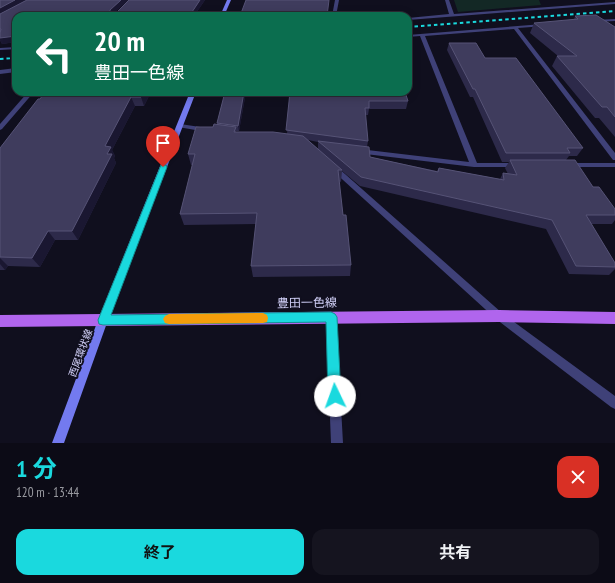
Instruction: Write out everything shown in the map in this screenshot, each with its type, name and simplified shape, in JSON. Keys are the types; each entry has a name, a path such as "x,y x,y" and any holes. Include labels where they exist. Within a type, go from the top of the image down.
{"main road":[{"path":"224,12 229,0"},
{"name":"西尾環状線","path":"58,443 103,320 191,96"},
{"name":"豊田一色線","path":"0,321 499,316 615,318"}],"street":[{"path":"335,12 337,0"},
{"path":"447,0 452,16"},
{"path":"412,19 549,6 615,3"},
{"path":"592,22 615,20"},
{"path":"412,36 546,25"},
{"path":"515,28 615,158"},
{"path":"422,35 474,165"},
{"path":"0,49 12,48"},
{"path":"0,72 12,70"},
{"path":"0,128 28,96"},
{"path":"180,126 211,130"},
{"path":"352,150 474,165 529,165"},
{"path":"329,164 499,316 615,403"},
{"path":"560,165 615,165"},
{"path":"331,317 337,443"}],"green space":[{"path":"454,0 539,0 541,5 458,12"}],"building":[{"path":"0,0 15,0 0,8"},
{"path":"27,0 121,0 110,10 110,12 12,12 12,36 0,38 0,14"},
{"path":"129,0 200,0 192,12 117,12"},
{"path":"246,0 329,0 328,12 242,12"},
{"path":"596,15 615,27 615,117 607,107 602,107 557,56 577,56 534,23 578,19 575,16"},
{"path":"449,43 476,43 485,58 516,58 583,148 567,148 570,153 506,153 475,89 473,89"},
{"path":"42,96 142,96 131,97 105,146 111,147 107,154 112,154 72,231 48,231 32,258 0,257 0,148 38,99"},
{"path":"224,96 243,96 238,126 217,123"},
{"path":"290,96 406,96 408,101 369,101 369,108 365,108 368,141 286,130"},
{"path":"214,124 236,127 234,132 273,132 303,136 342,170 338,170 343,215 346,215 351,265 251,266 257,213 180,214 195,154 188,154 196,127 213,127"},
{"path":"318,141 369,147 370,157 438,172 439,168 504,180 503,173 517,175 510,160 575,160 593,187 599,187 615,209 615,215 586,215 615,263 615,267 576,266 552,220 361,177"}],"railway":[{"path":"412,27 615,11"},
{"path":"0,59 12,58"}],"slow traffic":[{"path":"169,319 263,318"}],"route":[{"path":"163,167 103,320 331,317 335,396"}]}
